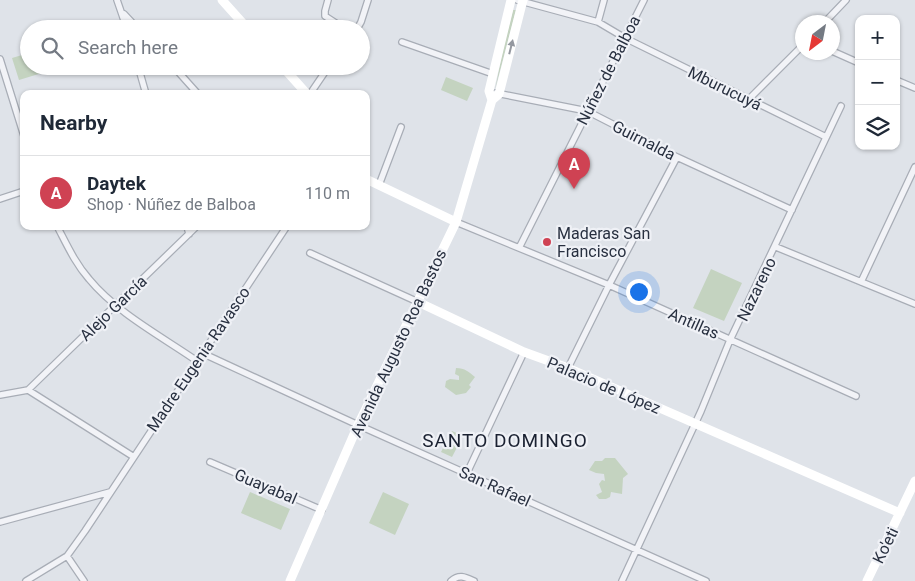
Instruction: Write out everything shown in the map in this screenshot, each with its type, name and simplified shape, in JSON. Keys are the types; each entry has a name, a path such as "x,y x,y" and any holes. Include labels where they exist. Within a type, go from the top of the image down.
{"street":[{"path":"117,0 124,20"},
{"path":"222,0 240,20"},
{"path":"328,0 325,16 331,20"},
{"path":"362,20 368,0"},
{"name":"Avenida Augusto Roa Bastos","path":"290,581 358,425 456,222 490,95 493,74 511,0"},
{"path":"490,95 500,94 521,0"},
{"name":"Mburucuyá","path":"521,0 598,22 625,38 826,137"},
{"path":"598,22 604,0"},
{"name":"Núñez de Balboa","path":"520,248 644,0"},
{"path":"832,15 846,0"},
{"path":"122,12 130,20"},
{"path":"402,42 493,74"},
{"path":"749,99 795,53"},
{"path":"840,55 855,61"},
{"path":"0,59 20,123"},
{"path":"141,75 145,90"},
{"path":"181,75 194,90"},
{"path":"290,75 303,90"},
{"path":"313,90 324,75"},
{"path":"900,82 915,88"},
{"name":"Guirnalda","path":"500,94 587,111 677,157 792,210"},
{"name":"Nazareno","path":"622,581 730,340 776,247 841,106"},
{"path":"379,186 401,127"},
{"path":"568,368 609,285 677,157"},
{"path":"861,282 915,167"},
{"name":"Antillas","path":"370,181 456,222 609,285 856,396"},
{"path":"0,199 20,193"},
{"path":"59,230 78,265 100,291 116,305 197,361"},
{"path":"188,230 189,234"},
{"name":"Alejo García","path":"28,390 193,230"},
{"name":"Madre Eugenia Ravasco","path":"67,556 283,230"},
{"path":"776,247 915,304"},
{"name":"Palacio de López","path":"310,253 524,352 568,368 900,513"},
{"path":"467,473 524,352"},
{"name":"San Rafael","path":"202,353 706,581"},
{"path":"0,394 28,390 134,457"},
{"name":"Guayabal","path":"210,462 322,510"},
{"name":"Ko'eti","path":"867,581 915,481"},
{"path":"0,522 110,492"},
{"path":"26,581 67,556 84,581"},
{"path":"451,581 463,576 474,581"}],"green space":[{"path":"513,10 516,10 495,90 503,49"},
{"path":"20,56 20,75 35,75 19,80 12,58"},
{"path":"446,77 473,88 467,101 441,90"},
{"path":"711,269 742,283 724,321 693,308"},
{"path":"456,368 469,372 475,377 466,393 456,395 445,387 446,381 450,379 459,380 459,376 455,374"},
{"path":"452,431 463,436 452,457 441,452"},
{"path":"605,458 615,458 628,474 623,478 622,494 611,492 610,497 599,499 596,495 602,492 599,484 602,480 605,481 604,474 589,470 595,461 602,461"},
{"path":"250,492 290,509 281,530 241,513"},
{"path":"383,492 409,504 395,535 369,523"}],"place":[{"name":"Daytek","path":"574,189"},
{"name":"Maderas San Francisco","path":"547,242"}],"district":[{"name":"SANTO DOMINGO","path":"505,440"}]}
